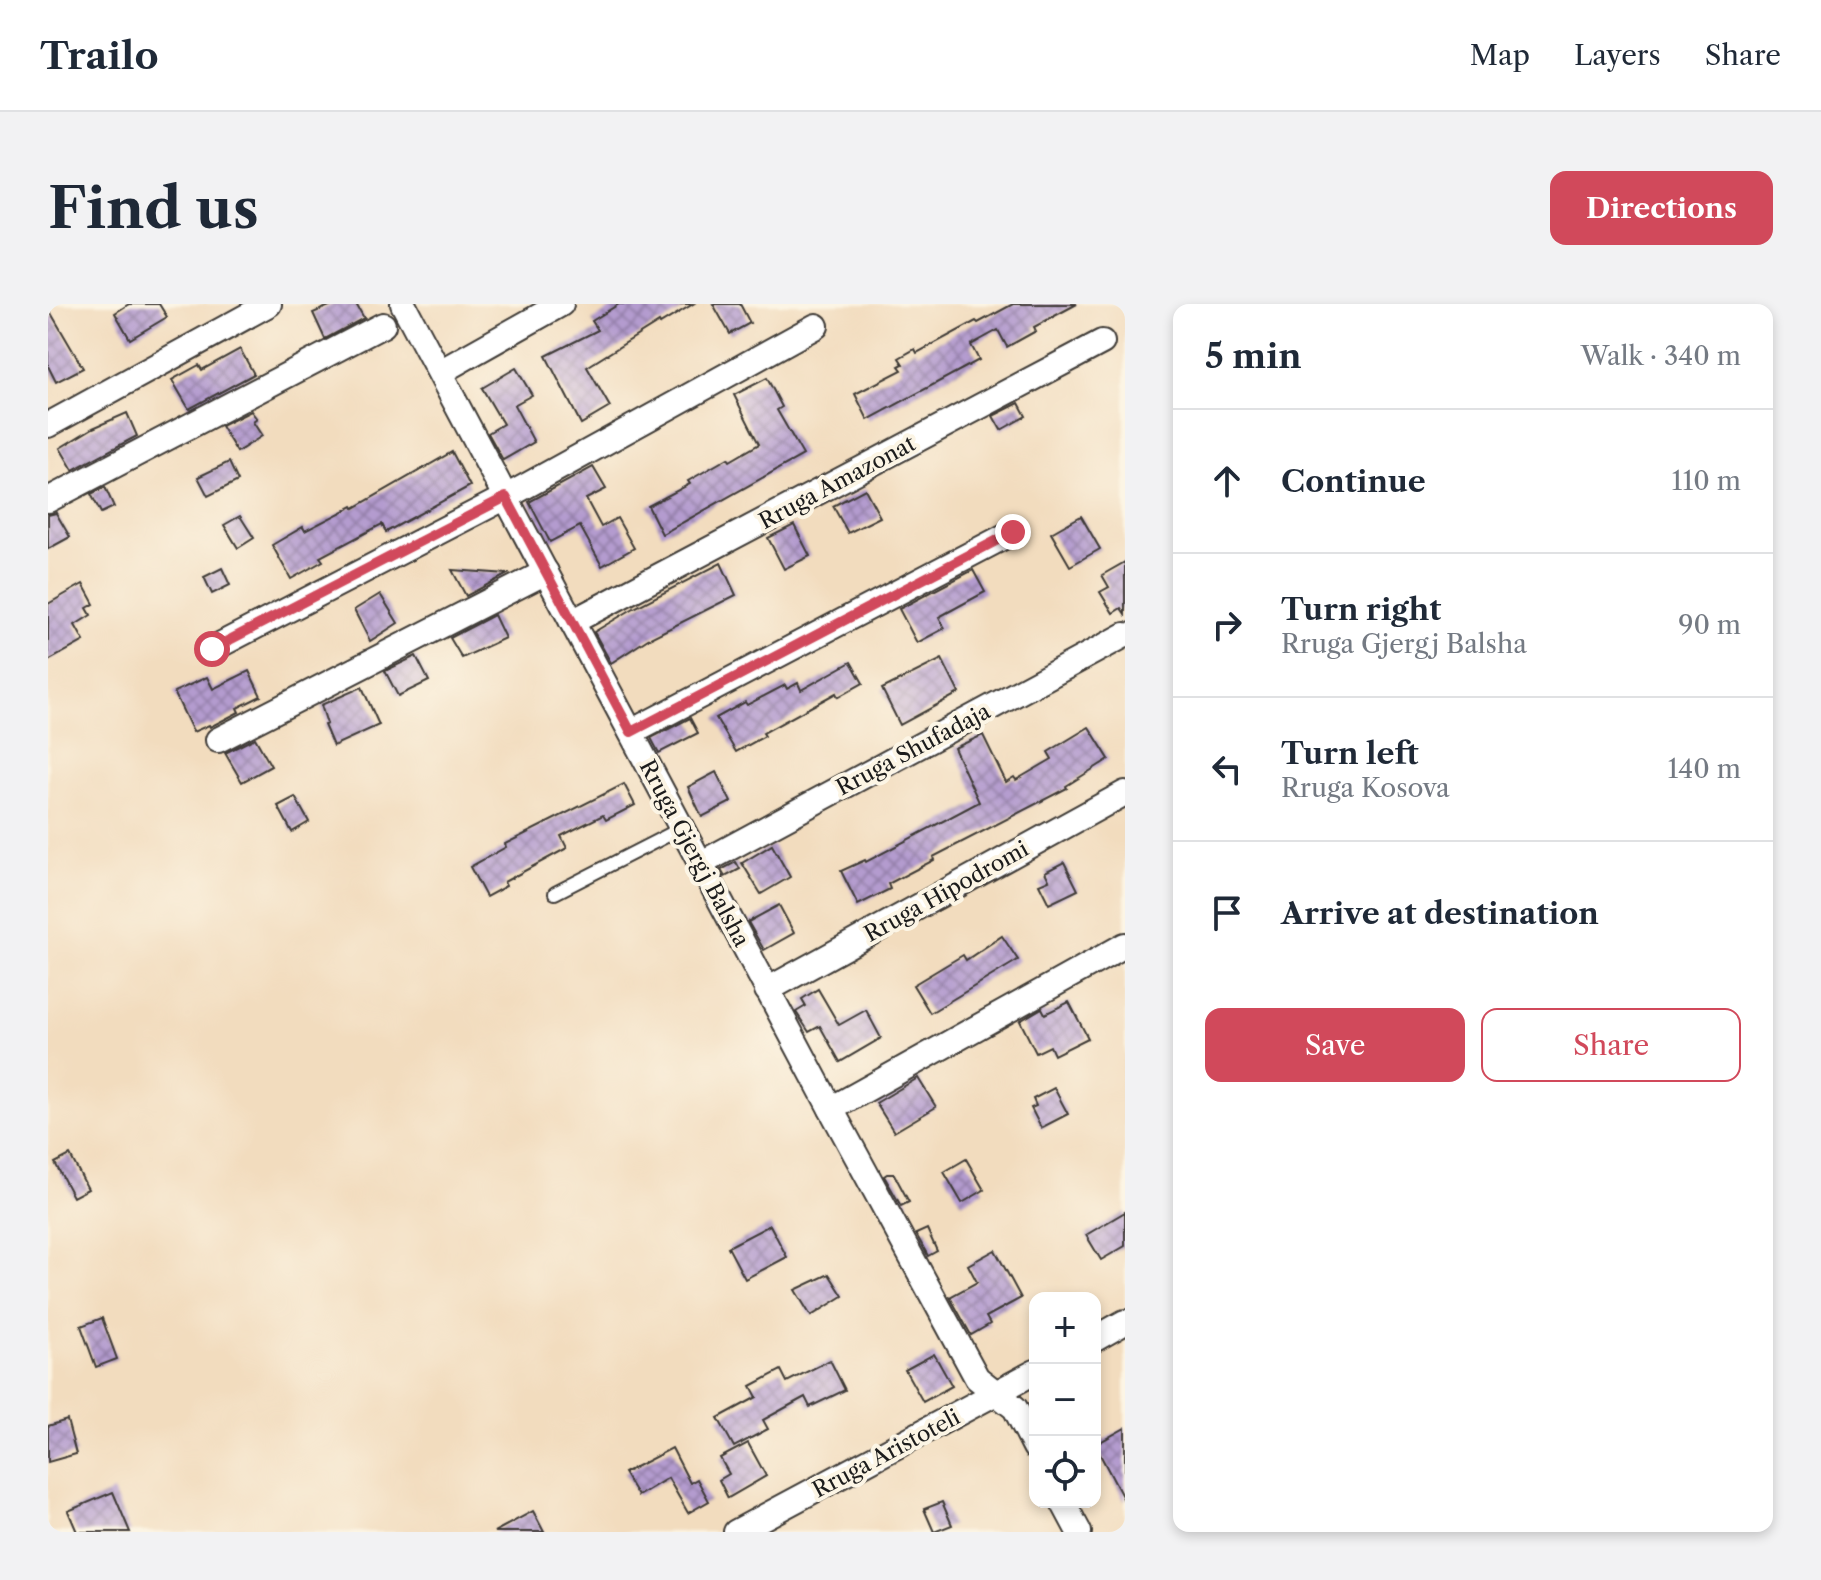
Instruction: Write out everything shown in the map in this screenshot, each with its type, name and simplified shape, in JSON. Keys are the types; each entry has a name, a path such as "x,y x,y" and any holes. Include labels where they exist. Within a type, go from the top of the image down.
{"street":[{"path":"48,425 269,304"},
{"name":"Rruga Gjergj Balsha","path":"403,304 977,1378 1015,1408 1029,1436"},
{"path":"440,372 561,304"},
{"path":"48,500 383,325"},
{"path":"212,649 506,497 816,326"},
{"name":"Rruga Amazonat","path":"572,622 1102,342"},
{"path":"631,732 1013,532"},
{"path":"218,740 546,572"},
{"name":"Rruga Shufadaja","path":"700,864 1125,635"},
{"name":"Rruga Hipodromi","path":"767,990 1125,793"},
{"path":"831,1109 1125,945"},
{"path":"1101,1336 1125,1322"},
{"name":"Rruga Aristoteli","path":"736,1532 1029,1375"},
{"path":"1066,1508 1079,1532"}],"lane":[{"path":"555,893 682,828"}],"building":[{"path":"129,304 159,304 167,317 130,339 115,313"},
{"path":"334,304 356,304 364,318 325,339 313,313"},
{"path":"619,304 693,304 587,367 610,407 581,424 546,356 598,330 592,321"},
{"path":"713,304 740,304 750,323 730,334"},
{"path":"1013,304 1077,304 1034,327 1036,331 1007,347 998,330 971,345 979,360 868,420 855,394 902,370 899,366 903,364 899,358 915,349 917,353"},
{"path":"48,308 83,368 56,382 48,366"},
{"path":"240,349 254,374 189,409 172,380 199,365 202,370"},
{"path":"516,368 532,395 514,405 534,442 503,460 488,433 503,424 482,388"},
{"path":"767,378 782,407 777,410 803,455 662,534 648,506 690,484 688,481 728,458 730,461 759,444 734,395"},
{"path":"1019,403 1026,416 1001,430 993,416"},
{"path":"251,411 257,419 253,422 262,436 237,452 221,426"},
{"path":"127,413 137,436 73,470 60,448 93,428"},
{"path":"452,452 470,486 386,532 382,524 320,557 323,561 291,579 272,545 303,527 305,531 354,508"},
{"path":"229,462 238,481 208,496 198,477"},
{"path":"593,467 606,489 586,499 601,527 617,518 634,548 602,566 580,526 550,542 529,502"},
{"path":"105,487 114,507 101,513 91,494"},
{"path":"865,489 880,517 848,533 833,506"},
{"path":"56,513 70,537 48,549 48,515"},
{"path":"240,516 254,538 238,548 224,525"},
{"path":"1081,516 1100,549 1070,566 1051,533"},
{"path":"794,525 810,556 784,569 768,538"},
{"path":"1125,562 1125,614 1121,608 1113,613 1100,592 1109,587 1102,575"},
{"path":"721,563 736,595 648,639 611,663 594,632"},
{"path":"222,568 230,585 212,594 204,577"},
{"path":"452,570 508,574 466,596"},
{"path":"973,570 985,592 939,617 945,628 917,643 899,609"},
{"path":"83,584 94,604 87,608 91,615 75,625 84,641 48,661 48,604"},
{"path":"380,594 398,623 370,641 354,610"},
{"path":"494,615 505,638 462,658 450,638"},
{"path":"416,656 429,681 398,696 385,671"},
{"path":"942,659 959,693 900,725 882,689"},
{"path":"851,662 863,683 838,697 836,693 763,733 765,736 736,752 716,718 785,685 787,689 798,683 801,690"},
{"path":"249,671 261,696 237,708 239,712 193,732 174,692 207,677 213,689"},
{"path":"362,687 379,725 333,746 324,725 327,724 321,705"},
{"path":"690,718 698,733 659,753 651,738"},
{"path":"1089,727 1109,759 1067,788 933,857 934,860 888,884 890,889 858,905 841,871 866,862 979,802 954,748 983,735 1006,782 1014,777 1016,780 1052,759 1048,752"},
{"path":"255,738 271,766 242,782 225,753"},
{"path":"716,772 731,802 702,817 688,787"},
{"path":"624,784 635,805 606,820 603,815 561,836 567,848 504,882 506,886 486,897 470,867 506,847 505,844"},
{"path":"295,797 309,822 292,832 278,806"},
{"path":"772,845 790,877 761,894 742,863"},
{"path":"736,862 740,869 725,877 721,870"},
{"path":"1064,862 1078,890 1049,904 1039,884 1049,880 1045,872"},
{"path":"779,905 794,933 764,950 748,922"},
{"path":"1002,936 1018,960 930,1013 913,985 963,955 966,960"},
{"path":"818,989 839,1025 866,1010 881,1038 840,1062 820,1026 809,1032 796,1012 806,1006 802,999"},
{"path":"1069,1002 1088,1038 1054,1055 1050,1046 1036,1053 1020,1021 1042,1008 1045,1014"},
{"path":"918,1078 936,1107 894,1132 876,1103"},
{"path":"1054,1088 1068,1114 1041,1128 1031,1108 1036,1106 1033,1099"},
{"path":"70,1155 88,1189 73,1197 55,1163"},
{"path":"966,1159 984,1190 962,1203 944,1172"},
{"path":"894,1174 909,1202 901,1206 884,1176"},
{"path":"1125,1212 1125,1246 1101,1260 1086,1235"},
{"path":"770,1225 787,1257 745,1279 728,1247"},
{"path":"927,1229 937,1251 928,1256 916,1234"},
{"path":"995,1250 1021,1298 986,1317 990,1324 971,1335 950,1297 977,1282 968,1265"},
{"path":"829,1274 843,1296 811,1316 795,1290"},
{"path":"102,1318 117,1359 96,1367 81,1326"},
{"path":"934,1354 952,1386 923,1402 905,1370"},
{"path":"830,1360 845,1390 810,1407 805,1397 763,1420 768,1429 734,1447 718,1418 757,1397 751,1386 781,1370 787,1382"},
{"path":"67,1420 76,1454 48,1462 48,1426"},
{"path":"1125,1428 1125,1502 1101,1456 1101,1442"},
{"path":"748,1443 766,1476 728,1498 719,1480 729,1474 720,1458"},
{"path":"672,1448 690,1483 697,1479 709,1501 688,1513 668,1478 638,1496 624,1473"},
{"path":"113,1492 130,1532 77,1532 68,1511"},
{"path":"942,1502 952,1525 934,1532 924,1509"},
{"path":"533,1511 544,1532 494,1532"}],"route":[{"path":"212,649 506,497 631,732 1013,532"}]}
